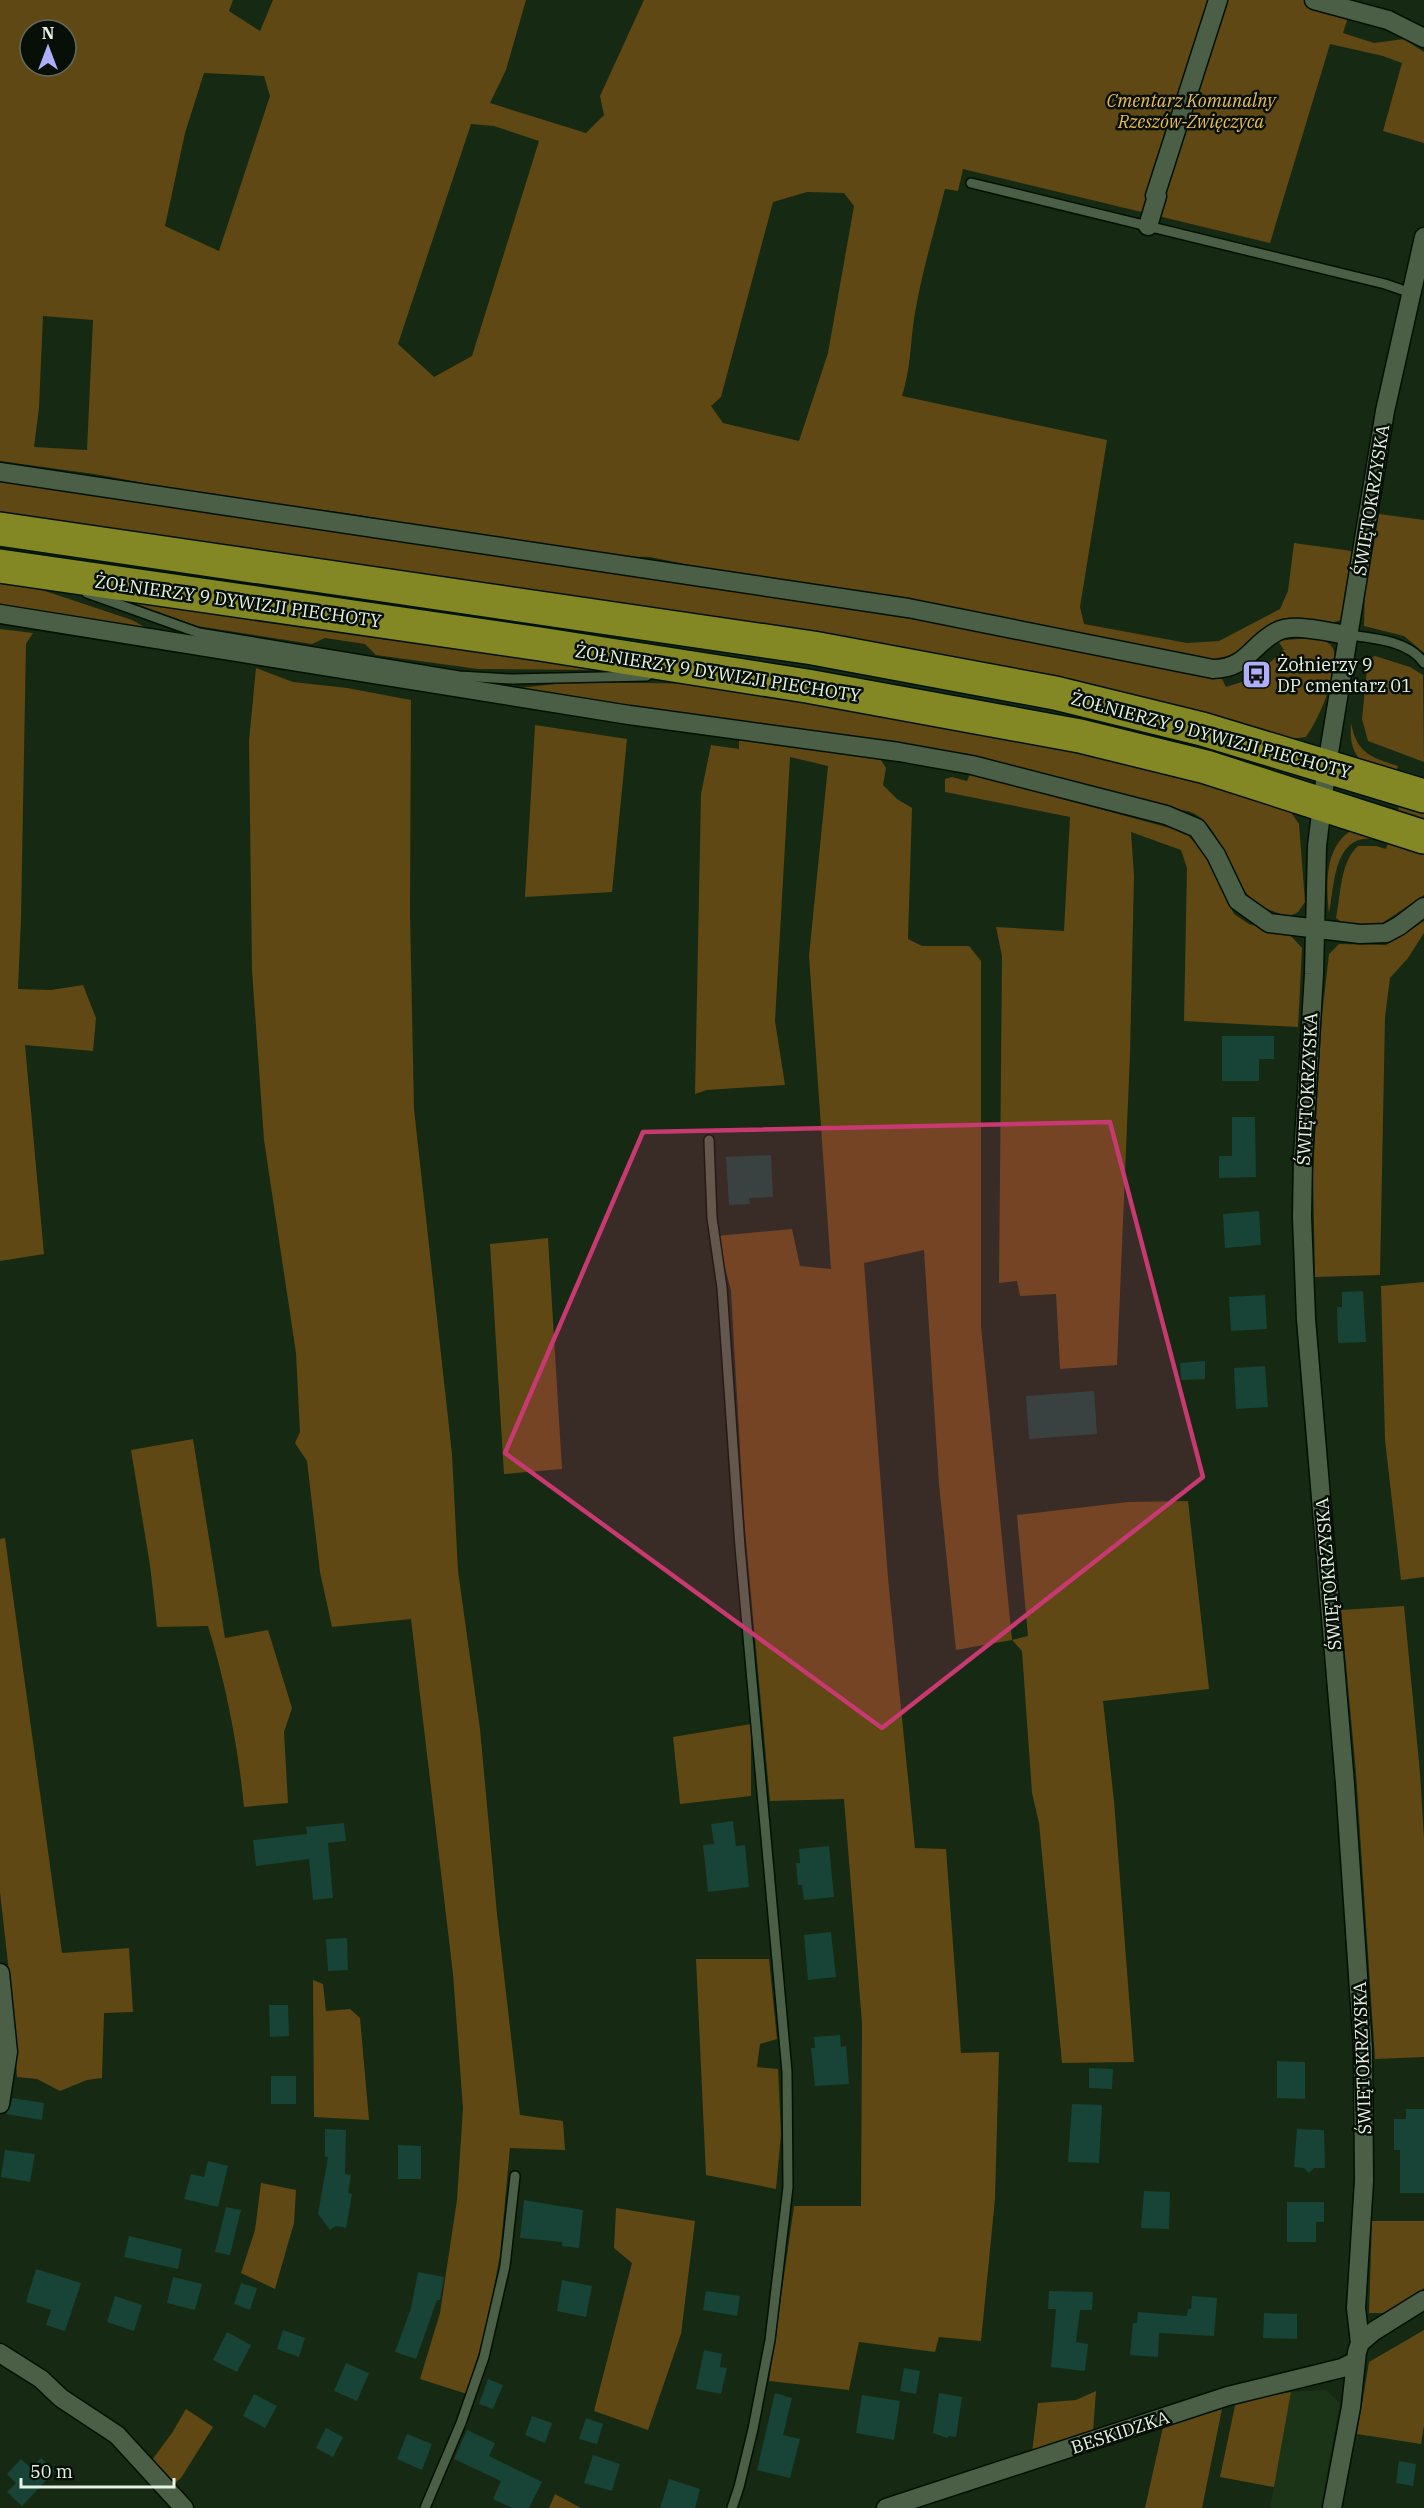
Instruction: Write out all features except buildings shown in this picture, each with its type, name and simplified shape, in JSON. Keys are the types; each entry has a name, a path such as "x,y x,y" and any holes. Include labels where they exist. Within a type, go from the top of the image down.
{"highway":[{"name":"ŻOŁNIERZY 9 DYWIZJI PIECHOTY","path":"0,529 810,667 1055,693 1202,729 1424,796"},
{"name":"ŻOŁNIERZY 9 DYWIZJI PIECHOTY","path":"13,568 744,676 810,667 1206,767 1424,837"}],"street":[{"path":"1148,226 1157,196 1155,196 1218,0"},
{"path":"1314,0 1388,20 1424,38"},
{"name":"ŚWIĘTOKRZYSKA","path":"1332,2508 1351,2407 1358,2352 1356,2308 1365,2129 1359,1968 1311,1383 1304,1268 1303,1157 1314,974 1317,846 1327,765 1385,411 1424,237"},
{"path":"0,472 908,608 1213,669 1226,669 1238,664 1277,632 1300,629 1349,635"},
{"path":"0,614 538,701 878,749 972,765 1166,816 1197,828 1215,855 1238,901 1269,923 1360,934 1386,933 1424,907"},
{"path":"0,1972 8,2052 0,2104"},
{"name":"BESKIDZKA","path":"886,2508 1228,2396 1342,2368 1374,2331 1424,2300"},
{"path":"0,2353 41,2379 61,2398 117,2435 183,2508"}],"lane":[{"path":"971,183 1384,284 1411,293"},
{"path":"13,568 70,586"},
{"path":"81,591 199,633 459,676 512,679 655,676"},
{"path":"1349,635 1394,643 1419,656 1424,663"},
{"path":"674,675 744,676"},
{"path":"709,1140 712,1218 722,1288 740,1547 787,2072 788,2187 770,2340 753,2429 732,2508"},
{"path":"425,2508 461,2423 484,2357 505,2266 515,2176"}],"highlighted area":[{"path":"1110,1122 1203,1477 882,1728 505,1453 643,1132"}],"shaded area":[{"path":"1326,2390 1340,2403 1321,2508 1270,2508 1291,2392"}],"green space":[{"name":"Cmentarz Komunalny Rzeszów-Zwięczyca","path":"0,0 233,0 229,11 260,31 273,0 526,0 506,70 490,103 586,133 604,115 600,96 644,0 1343,0 1348,17 1343,33 1374,43 1404,39 1424,52 1424,143 1383,131 1402,63 1383,56 1330,44 1270,243 963,169 958,191 945,189 920,286 909,366 902,396 1107,440 1080,607 1084,624 1187,643 1219,641 1280,609 1288,591 1294,543 1352,551 1341,620 1240,651 1219,660 1196,659 859,591 650,557 600,556 346,513 216,496 94,474 0,461","holes":["204,73 264,76 270,96 219,251 165,226 185,133","471,124 494,126 539,141 472,356 434,377 398,344","807,192 844,193 854,206 828,353 799,441 723,423 711,406 721,397 773,202","43,316 93,320 87,450 34,447 39,408"]},
{"path":"0,480 808,602 1021,637 1222,679 1226,687 1251,679 1284,650 1278,641 1316,639 1328,643 1334,650 1335,661 1329,689 1311,729 1306,737 1289,739 0,515"},
{"path":"1379,514 1424,520 1424,653 1404,636 1364,626 1365,586"},
{"path":"0,580 21,583 132,620 157,634 0,607"},
{"path":"117,597 566,662 593,670 478,669 376,655 365,644 325,638 312,644 197,626"},
{"path":"0,629 33,633 26,644 18,989 51,990 83,985 96,1018 93,1051 25,1045 44,1254 0,1261"},
{"path":"1375,656 1410,667 1423,675 1424,762 1368,741 1362,719 1368,659"},
{"path":"256,668 293,682 347,688 411,700 410,913 414,1109 452,1454 458,1571 480,1729 497,1914 520,2115 563,2121 565,2150 510,2148 500,2255 488,2320 467,2394 420,2379 440,2313 457,2200 463,2108 453,1974 411,1619 332,1627 320,1572 307,1461 295,1443 300,1432 296,1353 264,1140 252,970 249,741"},
{"path":"574,682 710,684 985,729 1163,771 1288,808 1299,824 1305,902 1298,912 1288,917 1268,909 1251,898 1242,887 1211,829 1201,818 1188,811 531,693 518,688"},
{"path":"1351,723 1361,748 1373,757 1398,766 1395,775 1362,762 1352,744"},
{"path":"535,725 627,739 612,892 525,897"},
{"path":"745,737 879,757 886,768 883,785 897,799 912,808 908,939 922,946 969,946 981,961 981,1326 1012,1640 956,1650 939,1484 924,1250 864,1263 888,1578 915,1848 946,1849 961,2053 999,2052 995,2199 981,2341 939,2337 935,2352 859,2342 849,2390 769,2381 794,2206 861,2206 862,2023 844,1799 770,1801 744,1519 731,1291 717,1236 792,1229 800,1266 831,1269 809,956 828,766 790,757 775,1021 785,1085 707,1090 695,1094 701,794 711,745 739,749 739,741"},
{"path":"970,774 1185,832 1206,855 1234,914 1249,924 1291,936 1302,948 1298,1027 1184,1021 1187,868 1181,850 1131,832 1134,876 1130,1054 1117,1365 1060,1369 1056,1294 1020,1296 1017,1281 999,1283 1002,956 996,927 1064,931 1070,817 945,792 945,779 952,777 967,781"},
{"path":"1401,800 1424,808 1424,826 1396,816"},
{"path":"1352,830 1376,839 1362,839 1351,844 1344,852 1335,876 1329,914 1327,891 1332,856 1336,846"},
{"path":"1390,837 1424,850 1424,895 1378,926 1343,923 1336,918 1344,869 1352,853 1358,846 1376,846 1386,849"},
{"path":"1424,921 1424,933 1408,958 1390,978 1385,1017 1380,1275 1315,1277 1313,1172 1322,1015 1329,954 1339,944 1386,945"},
{"path":"548,1238 562,1469 504,1474 490,1244"},
{"path":"1424,1282 1424,1577 1401,1580 1385,1440 1381,1286"},
{"path":"193,1439 225,1638 268,1630 292,1708 284,1732 288,1803 244,1807 230,1715 208,1626 157,1627 150,1565 131,1450"},
{"path":"1188,1501 1209,1689 1103,1701 1114,1801 1134,2062 1062,2063 1039,1823 1032,1793 1022,1651 1012,1640 1028,1636 1017,1515 1128,1502"},
{"path":"5,1538 62,1953 129,1948 133,2012 104,2013 102,2078 87,2080 60,2091 37,2079 17,2077 12,1999 0,1892 0,1539"},
{"path":"1404,1606 1424,1839 1424,2057 1375,2059 1356,1773 1341,1610"},
{"path":"751,1724 751,1796 680,1804 673,1737"},
{"path":"696,1959 769,1959 777,2039 760,2044 757,2067 778,2069 781,2134 776,2189 706,2175"},
{"path":"313,1980 323,1984 326,2011 350,2009 360,2018 369,2120 314,2117"},
{"path":"261,2183 296,2190 294,2223 275,2289 241,2273 255,2230"},
{"path":"616,2208 695,2221 681,2334 648,2430 594,2411 632,2263 614,2248"},
{"path":"1372,2221 1424,2221 1424,2288 1387,2313 1369,2313"},
{"path":"1424,2330 1424,2425 1421,2444 1357,2434 1369,2362"},
{"path":"1096,2391 1093,2432 1032,2453 1038,2403 1076,2400"},
{"path":"1291,2392 1274,2487 1220,2477 1236,2401"},
{"path":"186,2409 213,2427 181,2478 174,2484 152,2460"},
{"path":"1222,2409 1202,2508 1145,2508 1163,2427"},
{"path":"555,2494 581,2508 549,2508"}],"place":[{"name":"Żołnierzy 9 DP cmentarz 01","path":"1256,674"}]}
